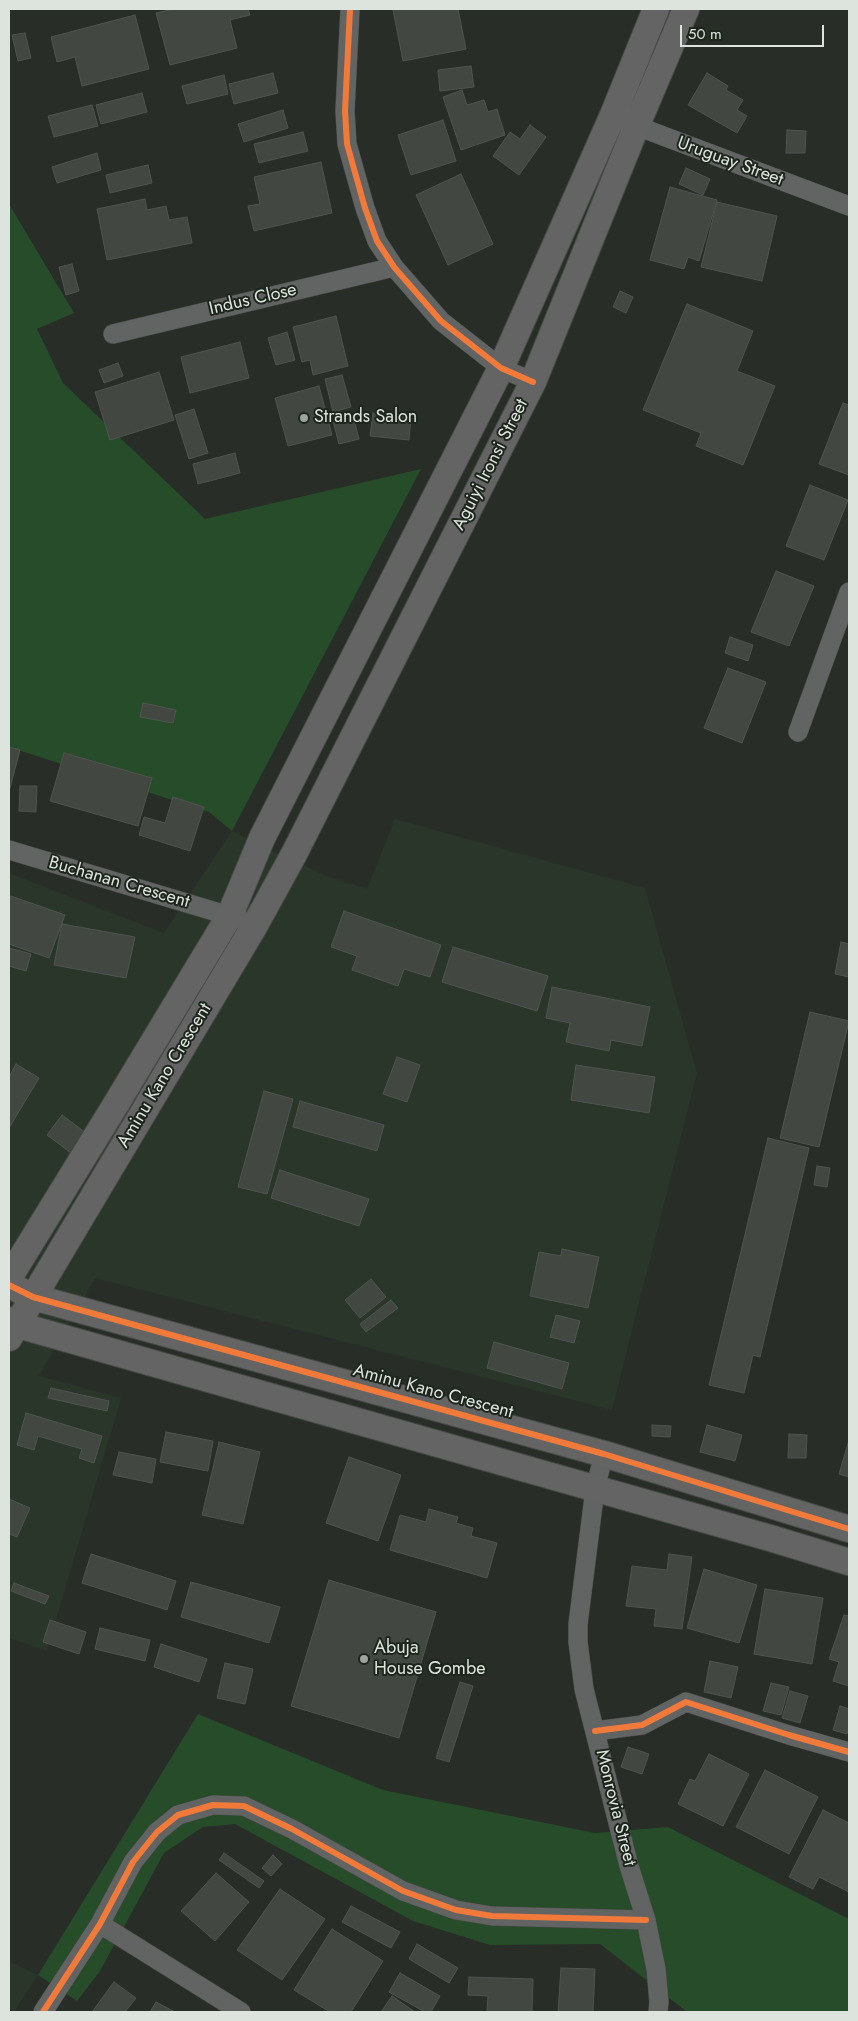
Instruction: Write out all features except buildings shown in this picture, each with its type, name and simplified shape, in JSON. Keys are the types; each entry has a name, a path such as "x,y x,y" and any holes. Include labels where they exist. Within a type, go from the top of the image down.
{"main road":[{"name":"Aguiyi Ironsi Street","path":"262,838 501,368 612,115 656,9"},
{"name":"Aguiyi Ironsi Street","path":"294,854 533,382 686,9"},
{"name":"Aminu Kano Crescent","path":"9,1278 114,1109 230,915 262,838"},
{"name":"Aminu Kano Crescent","path":"294,854 255,925 33,1297 12,1328 595,1489 849,1562"},
{"name":"Aminu Kano Crescent","path":"9,1284 33,1297 604,1454 849,1529"}],"street":[{"path":"350,9 345,111 347,144 365,208 377,241 394,267 441,320 501,368 533,382"},
{"name":"Uruguay Street","path":"612,115 636,127 849,206"},
{"name":"Indus Close","path":"113,334 394,267"},
{"path":"798,732 849,592"},
{"name":"Buchanan Crescent","path":"9,850 230,915 255,925"},
{"name":"Monrovia Street","path":"604,1454 595,1489 578,1624 578,1642 584,1689 629,1866 646,1920 656,1969 658,2012"},
{"path":"595,1730 642,1725 686,1702 849,1752"},
{"path":"43,2012 100,1924 133,1862 157,1832 178,1815 213,1805 244,1806 292,1829 403,1891 456,1910 492,1916 646,1920"},
{"path":"100,1924 241,2012"}],"shaded area":[{"path":"395,819 645,888 697,1073 612,1410 95,1278 39,1376 121,1398 47,1651 9,1638 9,873 164,933 232,831 324,875 367,889"},
{"path":"9,1961 38,1975 14,2012 9,2012"}],"green space":[{"path":"9,204 74,313 37,329 63,383 205,519 421,469 232,831 209,812 9,747"},
{"path":"198,1714 383,1790 595,1833 668,1827 849,1919 849,2012 687,2012 600,1944 490,1945 413,1921 235,1824 203,1827 164,1853 100,1971 77,2001 38,1975"}],"cycle path":[{"path":"350,9 345,111 347,144 365,208 377,241 394,267 441,321 501,368 533,382"},
{"path":"9,1285 33,1297 604,1454 849,1529"},
{"path":"595,1731 642,1725 686,1702 849,1752"},
{"path":"43,2012 100,1924 133,1862 157,1832 178,1815 213,1805 244,1806 292,1829 403,1891 456,1910 492,1916 646,1920"}],"place":[{"name":"Strands Salon","path":"304,418"},
{"name":"Abuja House Gombe","path":"364,1659"}]}
